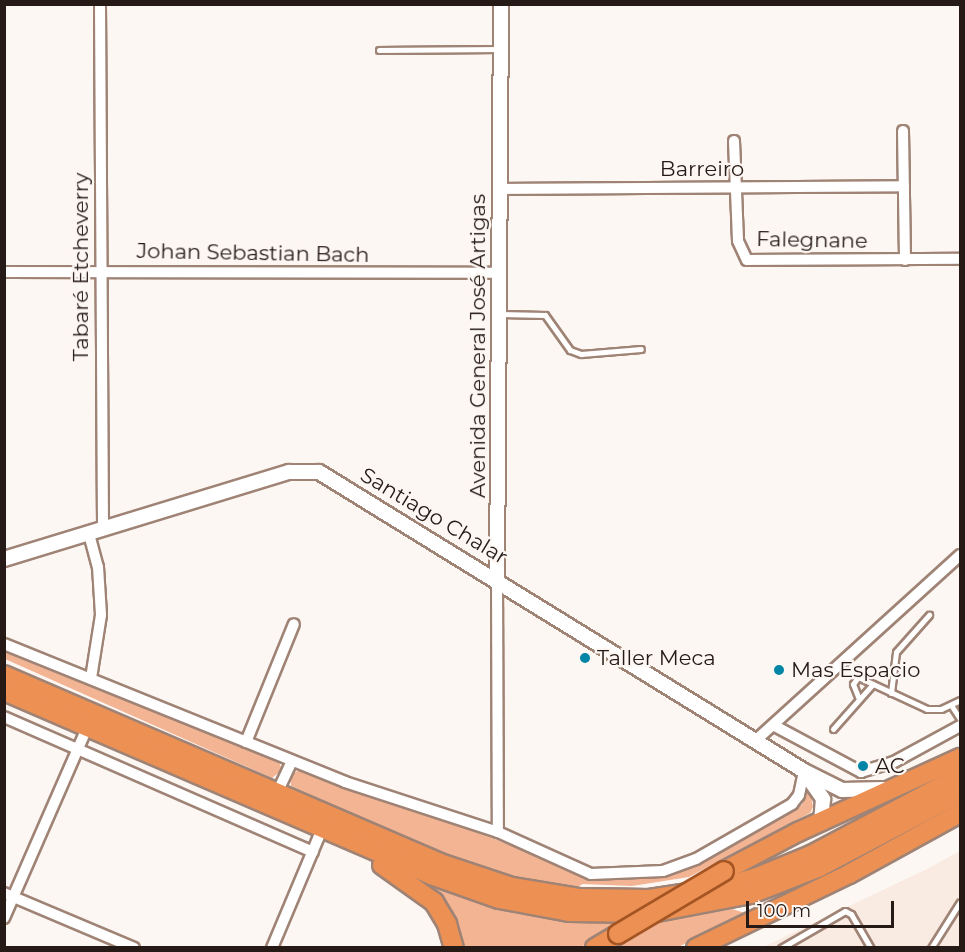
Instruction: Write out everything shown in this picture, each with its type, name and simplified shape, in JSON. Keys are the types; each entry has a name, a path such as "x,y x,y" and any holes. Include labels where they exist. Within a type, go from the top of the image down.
{"highway":[{"path":"4,675 477,877 544,894 618,900 711,889 757,877 811,855 960,776"},
{"path":"4,692 430,875 499,899 569,912 652,913 728,901 782,884 857,849 960,793"},
{"path":"595,948 724,871 821,821 960,758"},
{"path":"696,948 849,874 960,813"},
{"path":"325,830 337,844 399,875 434,902 447,924 454,948"}],"street":[{"name":"Tabaré Etcheverry","path":"91,678 101,615 96,532 100,271 100,4"},
{"name":"Avenida General José Artigas","path":"498,832 497,579 501,4"},
{"path":"903,131 905,260"},
{"name":"Falegnane","path":"734,141 734,188 739,250 747,260 960,259"},
{"name":"Barreiro","path":"500,189 904,186"},
{"name":"Johan Sebastian Bach","path":"4,272 500,273"},
{"name":"Santiago Chalar","path":"4,559 289,472 309,470 330,477 804,771 853,793 893,789"},
{"path":"755,741 960,555"},
{"path":"246,742 294,624"},
{"path":"4,644 292,761 498,832 591,874 663,871 696,859 792,804 799,795 804,771"},
{"path":"4,717 313,852"},
{"path":"773,725 861,772 894,762 960,726"},
{"path":"4,918 9,895 87,728"},
{"path":"277,793 292,761"},
{"name":"Santiago Chalar","path":"804,771 823,799 821,821"},
{"path":"272,948 313,852 325,830"},
{"path":"9,895 134,948"}],"lane":[{"path":"380,50 500,49"},
{"path":"500,314 545,315 570,350 581,354 641,349"},
{"path":"891,693 896,652 929,615"},
{"path":"859,699 853,684 855,678 927,709 951,705 960,700"},
{"path":"833,729 873,684"},
{"path":"951,705 960,719"},
{"path":"931,948 960,902"},
{"path":"781,948 845,911 851,914 871,948"}],"shaded area":[{"path":"4,652 279,762 282,770 272,778 5,659"},
{"path":"299,770 487,836 583,875 605,878 666,874 702,862 802,805 809,786 813,807 810,813 689,877 632,886 583,884 573,889 522,881 456,861 291,786 291,775"},
{"path":"960,851 960,947 761,948 929,868"},
{"path":"415,876 513,913 561,921 621,922 581,947 460,947 435,894"},
{"path":"732,909 748,914 678,947 610,948 651,924"}],"place":[{"name":"Taller Meca","path":"585,658"},
{"name":"Mas Espacio","path":"779,670"},
{"name":"AC","path":"863,766"}]}
